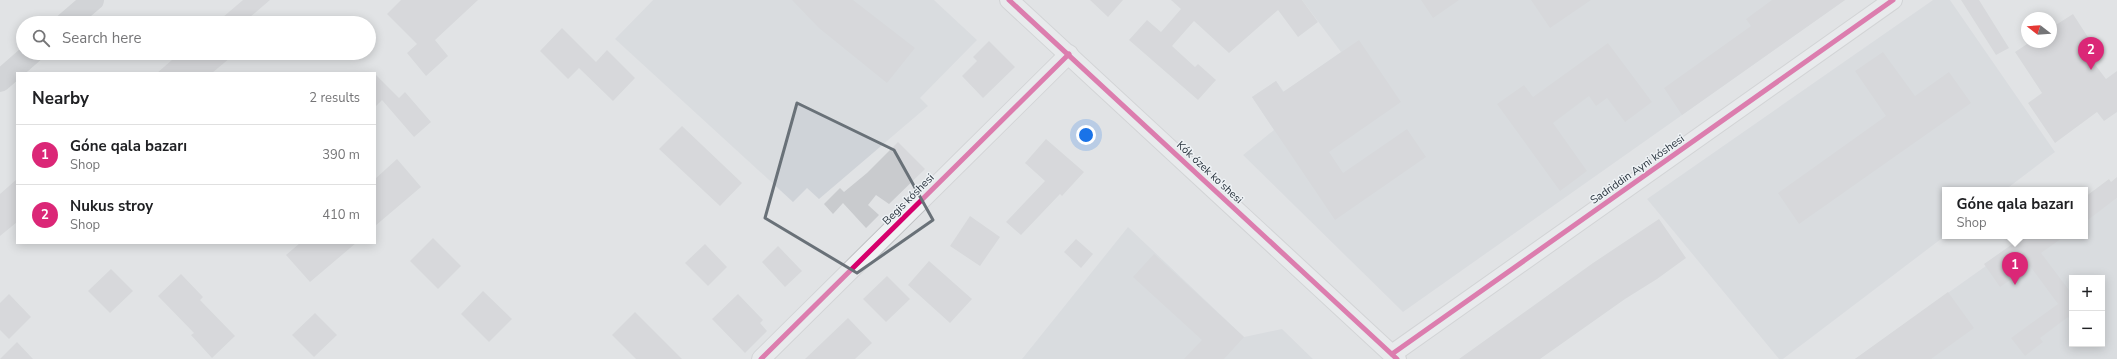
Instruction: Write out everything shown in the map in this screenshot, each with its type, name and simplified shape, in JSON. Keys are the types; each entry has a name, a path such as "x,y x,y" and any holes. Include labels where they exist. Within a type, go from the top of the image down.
{"main road":[{"path":"74,16 93,0"},
{"path":"0,81 24,60"}],"street":[{"name":"Kók ózek ko'shesi","path":"1009,0 1394,357"},
{"name":"Sadriddin Ayni kóshesi","path":"1394,357 1893,0"},
{"name":"Begis kóshesi","path":"761,359 1069,54"}],"highlighted area":[{"path":"797,103 894,150 933,220 857,273 765,218"}],"shaded area":[{"path":"653,0 934,0 977,40 920,98 928,106 819,199 807,188 793,202 615,39"},
{"path":"1302,0 1845,0 1403,312 1243,155 1274,130 1252,97 1276,81 1284,92 1341,52"},
{"path":"1933,0 1950,0 2055,152 2009,187 1942,187 1942,238 1783,359 1779,359 1647,199"},
{"path":"2117,198 2117,359 1855,359 2024,239 2088,239 2088,219"},
{"path":"1128,227 1244,337 1282,329 1313,359 1022,359"}],"building":[{"path":"243,0 270,0 251,16 224,16"},
{"path":"401,0 478,0 435,40 448,56 426,76 407,53 417,44 387,14"},
{"path":"792,0 853,0 915,48 887,83 819,28"},
{"path":"1090,0 1123,0 1108,17"},
{"path":"1171,0 1302,0 1318,22 1298,37 1278,10 1229,53 1194,21 1172,46 1195,67 1198,64 1216,80 1198,100 1129,40 1147,20 1161,32 1181,9"},
{"path":"1421,0 1459,0 1433,18"},
{"path":"1531,0 1591,0 1550,28"},
{"path":"1772,0 1845,0 1682,115 1664,88 1751,26 1746,19"},
{"path":"1961,0 1979,0 2009,48 1996,55"},
{"path":"2073,14 2093,45 2084,50 2106,79 2117,71 2117,112 2104,121 2097,112 2055,143 2028,103 2042,93 2015,52 2021,48 2057,48 2057,24"},
{"path":"562,28 596,62 607,50 635,78 613,101 579,68 568,79 540,51"},
{"path":"1359,40 1401,102 1329,152 1343,173 1407,129 1426,157 1335,220 1252,97 1276,81 1283,92"},
{"path":"989,41 1015,67 983,98 962,76 977,61 973,57"},
{"path":"1608,43 1652,102 1625,122 1607,98 1596,106 1589,96 1553,123 1587,171 1560,191 1497,104 1524,85 1533,97"},
{"path":"1883,52 1915,96 1949,72 1971,103 1799,224 1778,193 1886,116 1855,71"},
{"path":"172,60 228,60 213,72 158,72"},
{"path":"376,75 399,98 405,92 431,122 414,137 382,100 376,106"},
{"path":"682,126 742,183 720,206 659,149"},
{"path":"1046,139 1084,172 1062,196 1060,194 1021,235 1006,222 1045,181 1025,163"},
{"path":"898,142 925,169 889,204 876,195 868,205 879,215 866,228 843,203 833,214 824,204 840,188 844,192 867,173"},
{"path":"397,159 421,187 376,225 376,178"},
{"path":"2117,177 2117,198 2088,220 2088,195 2109,179 2111,182"},
{"path":"16,180 16,223 0,236 0,194"},
{"path":"970,216 1000,237 980,266 950,246"},
{"path":"1659,219 1686,258 1657,279 1625,299 1540,359 1459,359 1593,263"},
{"path":"433,238 461,266 438,289 410,261"},
{"path":"1076,239 1093,254 1081,268 1064,252"},
{"path":"2020,239 2061,239 2041,253 2069,290 2069,318 2068,317 2040,338 2043,342 2025,356 2011,338 2058,304 2030,266 2000,287 1984,264"},
{"path":"299,244 355,244 310,282 286,255"},
{"path":"705,244 727,267 708,286 685,263"},
{"path":"778,246 802,271 785,287 762,262"},
{"path":"1154,254 1244,337 1224,359 1184,359 1202,340 1133,277"},
{"path":"929,261 972,299 950,323 908,285"},
{"path":"111,269 133,291 110,313 88,291"},
{"path":"181,274 203,297 200,300 235,336 212,358 191,335 194,333 158,296"},
{"path":"887,276 910,299 886,322 863,299"},
{"path":"483,291 512,319 489,342 461,314"},
{"path":"1948,292 1974,328 1931,359 1855,359"},
{"path":"9,294 31,317 9,339 0,330 0,303"},
{"path":"738,294 763,320 760,323 767,331 745,353 712,319"},
{"path":"635,312 682,359 636,359 612,335"},
{"path":"315,313 337,335 314,357 292,335"},
{"path":"848,318 872,343 855,359 805,359"},
{"path":"17,342 33,359 0,359"}],"cycle path":[{"path":"1009,0 1397,359"},
{"path":"1392,354 1893,0"},
{"path":"761,359 1069,54"}],"place":[{"name":"Nukus stroy","path":"2091,70"},
{"name":"Góne qala bazarı","path":"2015,285"}]}
